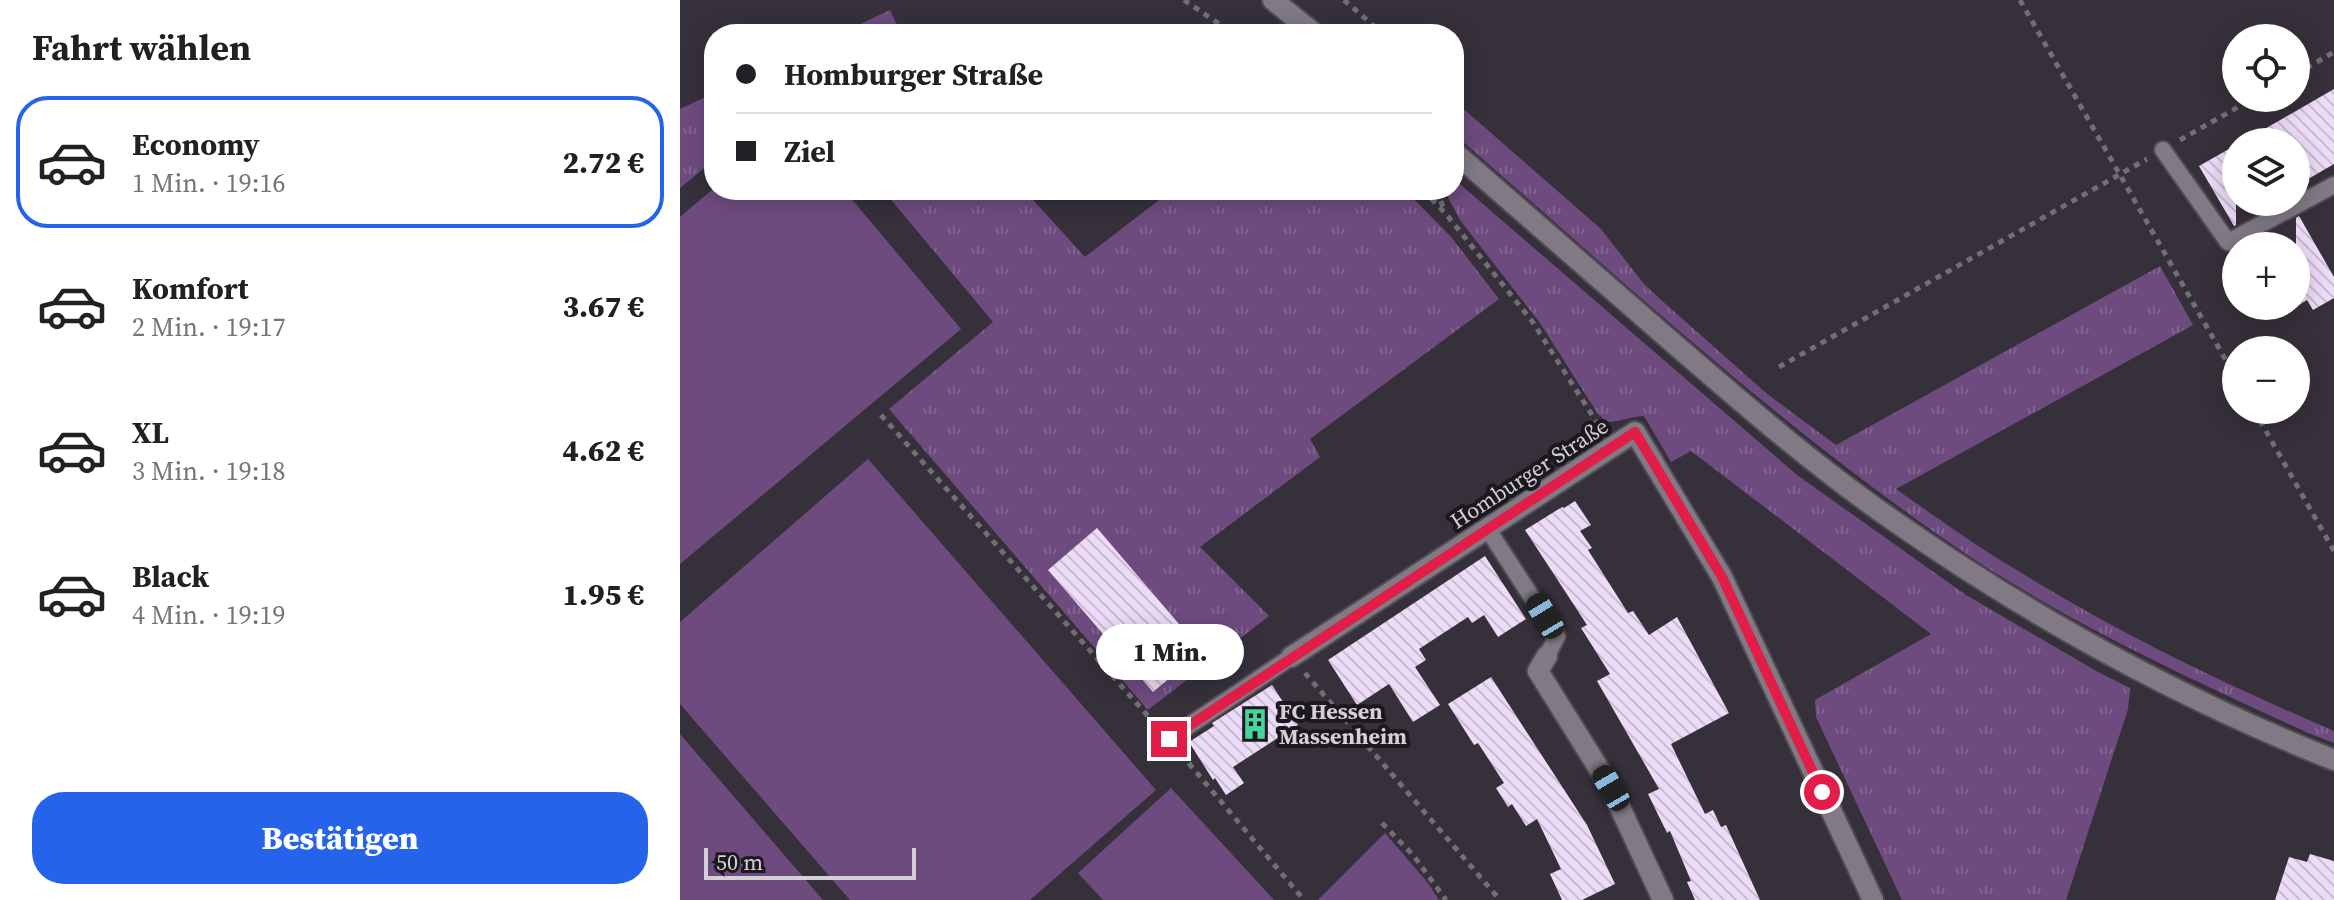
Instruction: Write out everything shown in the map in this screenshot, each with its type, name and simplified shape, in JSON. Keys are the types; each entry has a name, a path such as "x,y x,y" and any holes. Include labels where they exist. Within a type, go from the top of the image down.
{"street":[{"path":"1273,0 1303,24"},
{"path":"1464,161 1733,395 1793,445 1893,520 2097,650 2255,727 2334,760"},
{"name":"Homburger Straße","path":"1291,657 1635,432 1722,577 1873,900"},
{"path":"1547,656 1538,671 1611,788 1663,900"}],"lane":[{"path":"2163,150 2228,242 2334,185"},
{"path":"1487,528 1557,636 1547,656"},
{"path":"1169,739 1291,657"}],"path":[{"path":"1184,0 1219,24"},
{"path":"1344,0 1372,24"},
{"path":"2020,0 2222,353"},
{"path":"2310,66 2334,52"},
{"path":"1779,367 2230,112"},
{"path":"1433,200 1532,321 1612,446"},
{"path":"1440,200 1446,214"},
{"path":"881,415 1169,739 1304,900"},
{"path":"2262,424 2334,551"},
{"path":"1291,657 1500,900"},
{"path":"1382,823 1413,855 1446,900"}],"green space":[{"path":"890,10 896,24 860,24"},
{"path":"704,98 704,168 680,188 680,109"},
{"path":"1464,109 1601,229 1644,284 1660,299 1766,393 1836,445 2160,266 2193,325 1896,489 1990,554 2098,618 2254,696 2334,731 2334,743 2124,646 1992,571 1885,496 1696,346 1464,143"},
{"path":"1464,188 1797,475 1966,595 2130,688 2128,709 2066,900 1902,900 1816,717 1815,700 1931,634 1691,451 1671,462 1644,416 1607,422 1598,414 1540,323 1460,220 1449,200 1464,200"},
{"path":"704,197 704,200 852,200 961,329 680,564 680,217"},
{"path":"891,200 1033,200 1085,257 1159,200 1415,200 1452,238 1499,299 1310,439 1320,457 1200,547 1269,616 1148,710 889,409 993,322"},
{"path":"868,459 1156,790 1030,900 850,900 680,704 680,622"},
{"path":"680,734 823,900 680,900"},
{"path":"1171,788 1274,900 1103,900 1078,873"},
{"path":"1385,833 1439,900 1318,900"}],"building":[{"path":"2334,89 2334,164 2310,178 2310,128 2266,128 2294,112 2310,112 2310,103"},
{"path":"2222,153 2222,205 2199,166"},
{"path":"2228,216 2236,216 2234,226"},
{"path":"2299,216 2308,232 2296,232 2296,218"},
{"path":"2310,235 2334,277 2334,298 2313,310 2310,305"},
{"path":"1575,501 1591,525 1580,531 1592,548 1588,550 1628,613 1633,611 1649,635 1677,617 1729,713 1671,744 1705,814 1713,810 1721,827 1726,825 1760,900 1695,900 1687,882 1691,881 1670,831 1667,833 1648,794 1659,789 1597,681 1610,674 1581,628 1587,625 1525,530"},
{"path":"1097,528 1202,651 1153,692 1048,570"},
{"path":"1485,556 1526,619 1498,637 1484,615 1472,623 1468,617 1419,649 1426,660 1415,667 1440,705 1413,722 1389,684 1357,705 1328,660"},
{"path":"1491,677 1587,825 1615,884 1582,900 1562,900 1550,874 1561,869 1537,819 1526,826 1512,804 1508,807 1496,788 1504,783 1478,743 1474,745 1448,704"},
{"name":"FC Hessen Massenheim","path":"1272,685 1298,725 1233,767 1244,783 1226,795 1189,742 1214,726 1212,723"},
{"path":"2310,854 2334,861 2334,900 2275,900 2289,857 2307,862"}],"place":[{"name":"FC Hessen Massenheim","path":"1255,724"}],"route":[{"path":"1169,739 1635,432 1722,577 1822,792"}]}
